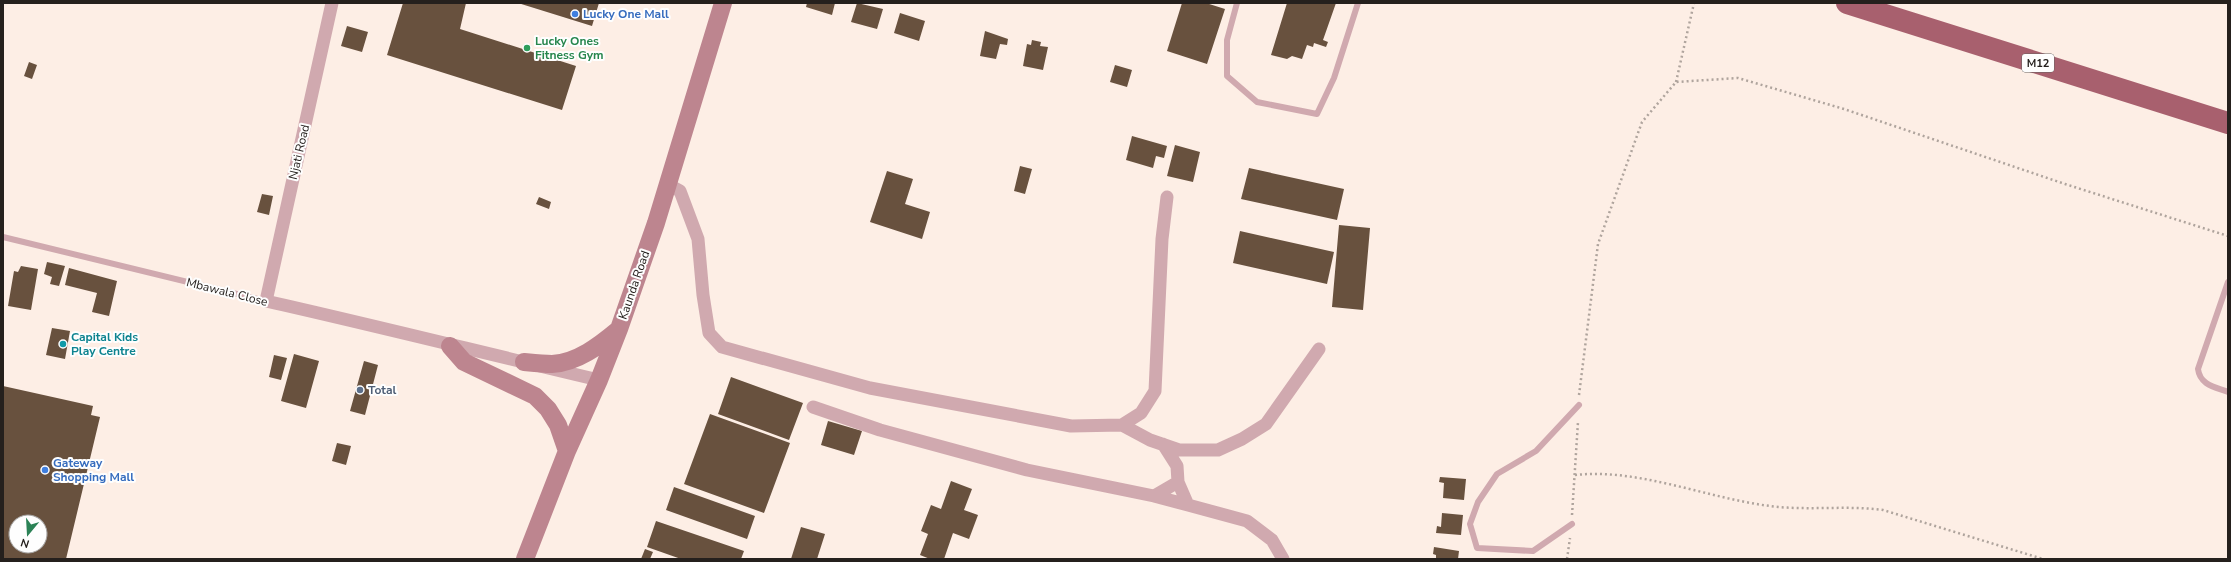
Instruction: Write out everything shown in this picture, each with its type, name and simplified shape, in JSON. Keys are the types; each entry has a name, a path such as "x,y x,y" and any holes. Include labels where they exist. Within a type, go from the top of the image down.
{"highway":[{"name":"M12","path":"1847,3 2228,123"}],"main road":[{"name":"Kaunda Road","path":"525,559 567,451 599,380 619,329 656,223 723,3"},
{"path":"524,362 554,364 580,356 596,348 619,329"},
{"path":"450,346 464,362 535,396 548,409 558,425 567,451"}],"street":[{"name":"Njati Road","path":"266,301 332,3"},
{"path":"667,184 680,191 698,239 703,295 709,332 722,347 870,388 1071,426 1122,425 1150,440 1180,450 1218,450 1242,439 1266,424 1319,349"},
{"path":"1122,425 1141,413 1155,391 1162,239 1167,197"},
{"name":"Mbawala Close","path":"266,301 396,330 450,346 599,380"},
{"path":"813,408 880,430 1027,470 1154,496 1246,521 1272,540 1283,559"},
{"path":"1163,444 1177,466 1178,482 1188,505"},
{"path":"1154,496 1178,482"}],"lane":[{"path":"1237,3 1227,40 1227,76 1257,102 1317,114 1334,78 1358,3"},
{"name":"Mbawala Close","path":"3,237 266,301"},
{"path":"2228,282 2198,369 2199,377 2203,382 2228,392"},
{"path":"1572,524 1533,551 1477,548 1470,524 1478,502 1497,474 1536,451 1579,405"}],"path":[{"path":"1567,559 1572,524 1579,405 1598,244 1642,122 1676,82 1694,3"},
{"path":"1676,82 1738,78 1844,109 2065,184 2228,236"},
{"path":"1575,475 1596,473 1624,476 1771,506 1867,508 1883,510 2043,559"}],"building":[{"path":"403,3 466,3 460,29 576,66 562,110 387,55"},
{"name":"Lucky One Mall","path":"518,3 599,3 592,26"},
{"path":"807,3 835,3 832,15 806,7"},
{"path":"857,3 883,9 877,29 851,22"},
{"path":"1182,3 1206,3 1225,9 1207,64 1167,51"},
{"path":"1287,3 1336,3 1323,40 1328,42 1326,47 1314,43 1313,47 1307,45 1302,59 1292,56 1287,59 1271,55"},
{"path":"900,13 925,21 919,41 894,33"},
{"path":"347,26 368,32 362,52 341,46"},
{"path":"985,31 1008,39 1007,45 1000,44 996,59 980,56"},
{"path":"1032,40 1041,42 1040,46 1048,47 1043,70 1023,66 1027,44 1031,45"},
{"path":"29,62 37,65 32,79 24,76"},
{"path":"1115,65 1132,70 1127,87 1110,82"},
{"path":"1132,136 1167,146 1164,158 1156,156 1153,168 1126,160"},
{"path":"1175,145 1200,152 1193,182 1167,176"},
{"path":"1020,166 1032,169 1025,194 1014,191"},
{"path":"1249,168 1344,189 1337,220 1241,199"},
{"path":"887,171 913,179 905,204 930,212 922,239 870,222"},
{"path":"262,194 273,196 269,215 257,212"},
{"path":"539,197 551,202 549,209 536,204"},
{"path":"1339,225 1370,228 1363,310 1332,307"},
{"path":"1240,231 1334,252 1327,284 1233,263"},
{"path":"47,262 65,266 59,286 50,284 52,277 44,274"},
{"path":"21,266 38,269 31,310 8,306 14,271 18,272"},
{"path":"69,268 117,281 109,316 92,312 97,293 65,285"},
{"path":"52,328 70,331 65,359 46,355"},
{"path":"294,354 319,361 306,408 281,401"},
{"path":"274,355 287,358 281,380 269,377"},
{"path":"364,361 378,365 365,415 350,411"},
{"path":"731,377 803,403 789,440 718,414"},
{"name":"Gateway Shopping Mall","path":"3,386 93,406 91,415 100,417 66,559 3,559"},
{"path":"710,414 790,443 764,513 684,484"},
{"path":"828,421 862,431 854,455 821,445"},
{"path":"337,443 351,446 346,465 332,461"},
{"path":"1440,477 1466,479 1464,500 1443,498 1444,483 1439,482"},
{"path":"951,481 972,489 964,510 978,515 969,539 953,533 944,559 930,559 920,555 928,534 921,531 931,505 941,509"},
{"path":"674,487 755,516 747,539 666,510"},
{"path":"1442,513 1463,515 1461,535 1436,533 1437,526 1441,527"},
{"path":"656,521 744,551 741,559 681,559 647,547"},
{"path":"801,527 825,534 817,559 791,559"},
{"path":"1434,547 1459,551 1458,559 1436,559 1436,555 1433,554"},
{"path":"645,549 653,552 650,559 641,559"}],"place":[{"name":"Lucky One Mall","path":"575,14"},
{"name":"Lucky Ones Fitness Gym","path":"527,48"},
{"name":"Capital Kids Play Centre","path":"63,344"},
{"name":"Total","path":"360,390"},
{"name":"Gateway Shopping Mall","path":"45,470"}]}
